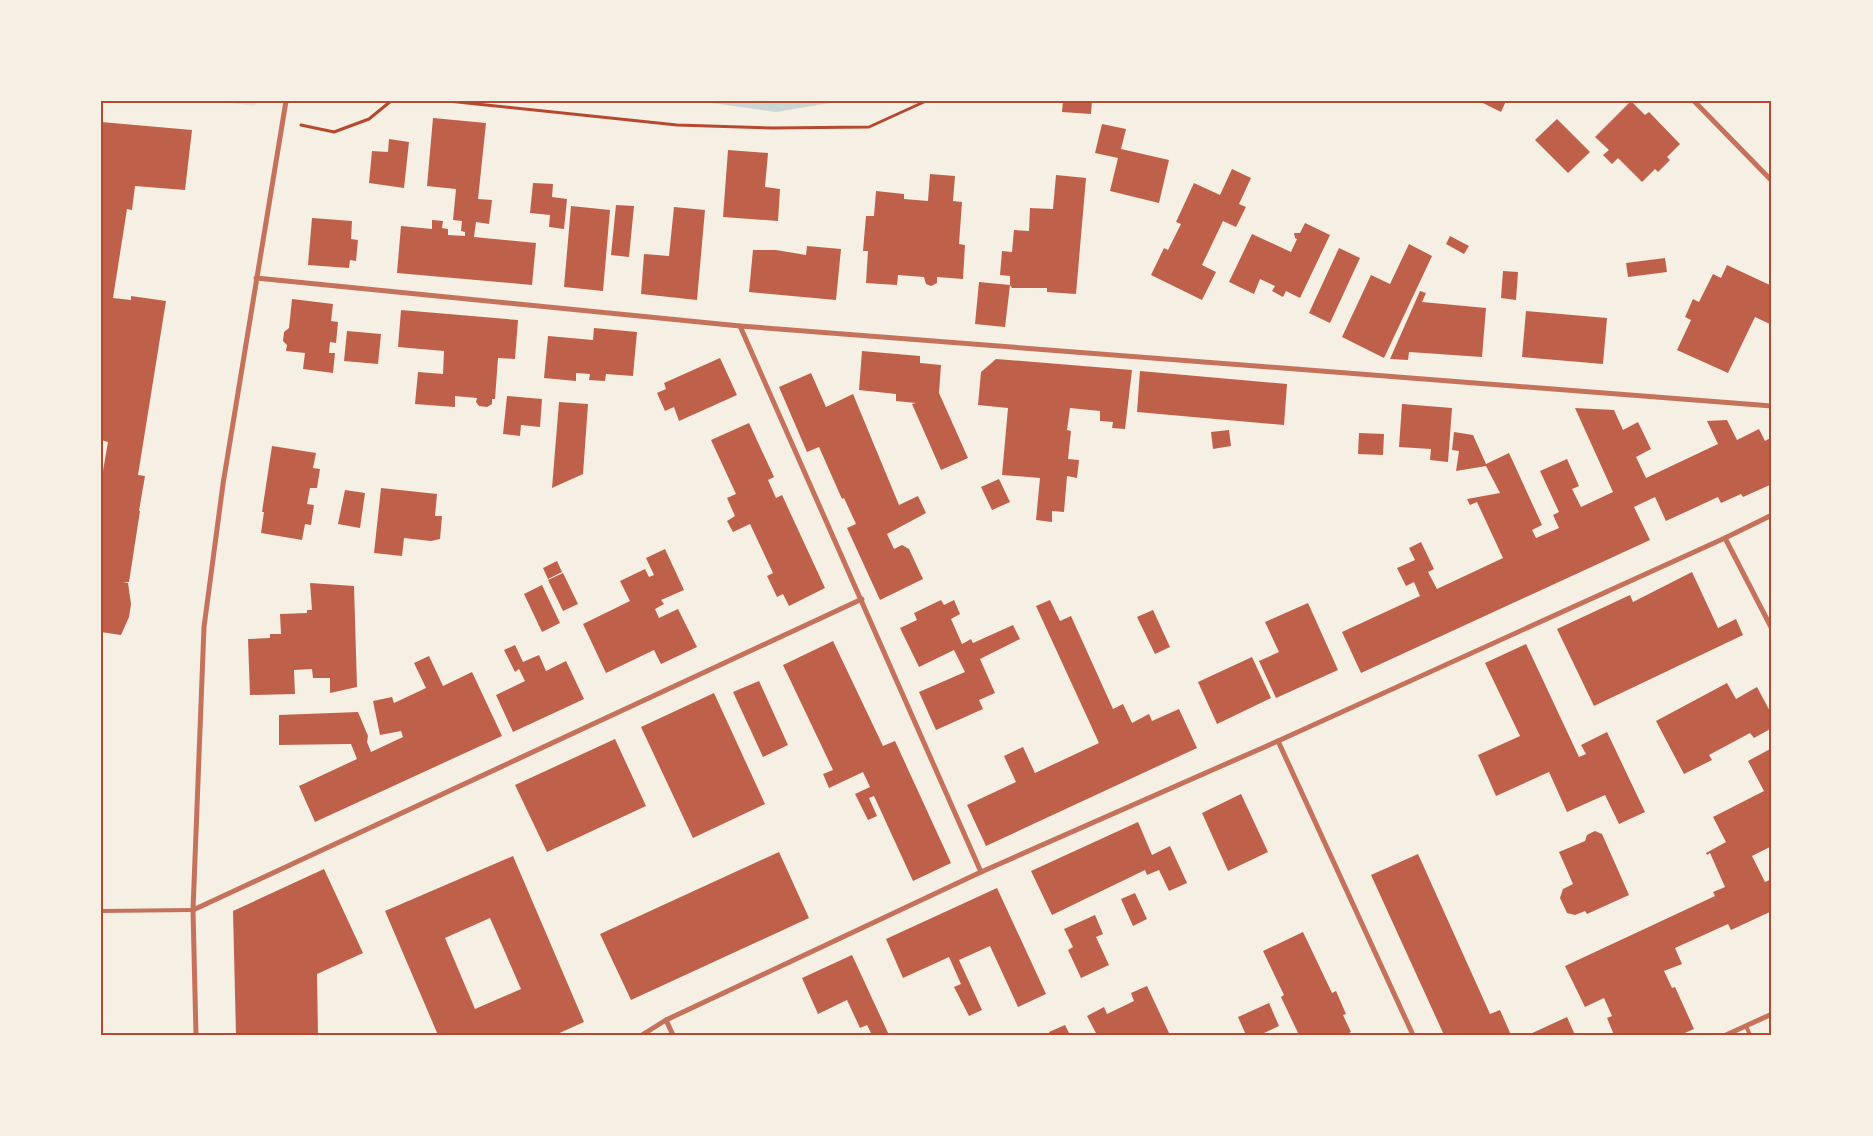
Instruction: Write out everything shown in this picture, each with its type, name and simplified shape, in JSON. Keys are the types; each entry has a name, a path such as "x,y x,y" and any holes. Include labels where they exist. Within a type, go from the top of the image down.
{"street":[{"path":"196,1035 192,910 204,627 222,484 286,101"},
{"path":"1694,101 1772,180"},
{"path":"256,278 740,326 1772,406"},
{"path":"740,326 862,599 980,872"},
{"path":"642,1035 666,1020 980,872 1278,741 1772,515"},
{"path":"1725,538 1772,629"},
{"path":"192,910 862,599"},
{"path":"1278,741 1413,1035"},
{"path":"1726,1035 1772,1014"},
{"path":"666,1020 672,1035"}],"lane":[{"path":"101,911 192,910"},
{"path":"1746,1026 1750,1035"}],"path":[{"path":"283,122 334,132 369,119 391,101"},
{"path":"448,101 677,125 782,128 869,127 926,101"}],"shaded area":[{"path":"211,101 256,101 255,106"},
{"path":"697,101 842,101 776,112"}],"building":[{"path":"1063,101 1092,101 1091,114 1062,112"},
{"path":"1484,101 1506,101 1501,112 1483,103"},
{"path":"1631,101 1645,115 1649,112 1680,144 1667,157 1670,160 1658,172 1655,169 1642,182 1618,158 1612,164 1603,155 1609,150 1595,137"},
{"path":"433,118 486,123 478,199 492,200 489,224 476,222 474,237 536,243 532,285 397,273 401,226 432,229 432,220 443,221 442,228 448,229 448,235 465,236 465,232 461,231 462,221 453,220 456,189 427,186"},
{"path":"1557,119 1590,152 1568,173 1535,140"},
{"path":"101,122 192,130 185,190 135,186 132,210 127,209 113,298 131,300 131,296 166,301 138,475 145,476 140,511 129,582 123,582 128,583 131,604 129,617 121,635 101,632 101,471 103,471 108,442 101,440"},
{"path":"1102,124 1126,129 1121,149 1169,160 1159,203 1110,191 1118,158 1095,153"},
{"path":"389,139 409,142 404,188 369,183 372,151 388,152"},
{"path":"728,150 768,153 765,187 780,189 778,221 723,217"},
{"path":"1232,169 1251,178 1239,204 1246,207 1236,227 1223,221 1202,265 1216,272 1202,300 1151,275 1164,248 1168,250 1181,224 1176,222 1194,183 1220,195"},
{"path":"930,174 955,176 953,201 962,202 959,244 965,245 963,279 937,277 937,283 931,286 926,284 924,277 898,275 897,285 866,283 868,251 863,251 866,216 874,216 876,191 904,194 904,199 928,201"},
{"path":"1056,175 1086,178 1076,294 1047,292 1047,288 1012,288 1010,276 1000,275 1002,251 1012,252 1014,230 1029,231 1030,208 1053,209"},
{"path":"533,183 553,184 552,197 567,199 564,229 549,227 550,215 530,213"},
{"path":"616,205 634,206 629,257 611,255"},
{"path":"571,206 610,210 603,291 564,287"},
{"path":"674,207 705,210 697,300 641,294 644,254 669,256"},
{"path":"312,218 352,221 351,239 358,240 356,261 350,260 349,268 308,265"},
{"path":"1305,223 1330,235 1300,298 1286,291 1283,297 1272,291 1275,286 1260,279 1254,294 1229,282 1252,234 1291,252 1297,239 1294,233 1300,233"},
{"path":"1450,236 1469,246 1464,254 1446,244"},
{"path":"1409,244 1432,256 1384,358 1342,337 1371,275 1390,284"},
{"path":"807,246 841,249 836,300 749,292 753,250 776,250 806,255"},
{"path":"1339,248 1360,258 1330,323 1309,313"},
{"path":"1665,258 1667,272 1628,277 1626,263"},
{"path":"1727,265 1772,286 1772,325 1755,317 1728,373 1677,350 1691,320 1685,317 1693,299 1699,302 1713,274 1721,278"},
{"path":"1503,271 1518,272 1516,300 1501,298"},
{"path":"979,282 1010,285 1005,327 975,324"},
{"path":"1420,291 1426,293 1422,302 1486,308 1482,357 1409,352 1408,360 1390,359"},
{"path":"292,299 333,304 331,321 338,322 336,343 330,342 329,353 335,353 333,373 303,369 305,353 286,351 287,345 283,341 284,332 289,328"},
{"path":"401,310 518,320 515,359 498,358 495,399 492,399 492,404 487,407 479,406 476,402 477,398 455,396 455,407 415,404 418,372 443,374 444,351 398,347"},
{"path":"1526,311 1607,318 1603,364 1522,357"},
{"path":"594,328 637,332 633,376 606,374 605,381 589,380 590,374 576,373 576,381 544,378 548,336 593,340"},
{"path":"347,331 381,334 378,364 344,361"},
{"path":"862,351 920,356 920,363 941,365 939,393 968,458 941,470 912,404 916,403 896,401 896,394 859,390"},
{"path":"720,358 737,395 679,421 674,407 665,411 657,393 666,389 664,383"},
{"path":"996,359 1132,370 1125,429 1112,428 1113,422 1100,421 1100,411 1070,408 1067,430 1071,431 1068,459 1079,460 1077,478 1067,476 1064,512 1052,511 1052,522 1036,520 1040,478 1002,475 1008,408 978,405 981,372"},
{"path":"1140,371 1287,384 1284,425 1137,412"},
{"path":"811,373 826,407 853,394 899,505 918,496 926,513 887,534 894,549 902,545 909,549 923,579 880,600 847,528 856,524 844,498 842,499 819,447 807,452 779,387"},
{"path":"507,396 542,399 540,427 521,425 520,436 503,434"},
{"path":"559,402 588,404 583,474 552,488"},
{"path":"1402,404 1452,408 1448,462 1430,460 1431,449 1399,447"},
{"path":"1575,408 1614,410 1623,430 1638,422 1651,449 1636,457 1646,478 1718,444 1707,421 1727,420 1737,440 1759,429 1765,441 1772,437 1772,484 1743,497 1741,494 1721,503 1718,497 1666,521 1655,497 1634,507 1650,540 1361,673 1342,632 1420,596 1414,582 1406,586 1397,568 1415,560 1409,548 1421,542 1434,569 1428,572 1437,589 1503,558 1477,502 1470,505 1467,499 1500,493 1486,466 1456,471 1459,451 1452,450 1454,432 1473,435 1486,464 1509,453 1542,525 1532,530 1536,538 1559,528 1553,515 1559,512 1540,471 1567,459 1579,486 1572,489 1581,507 1613,492"},
{"path":"749,423 774,477 768,480 776,498 782,495 825,588 789,606 783,594 777,597 767,576 773,573 750,524 733,532 727,521 735,516 727,498 736,494 711,440"},
{"path":"1229,430 1231,446 1213,449 1211,432"},
{"path":"1359,433 1384,434 1383,455 1358,454"},
{"path":"272,446 316,453 313,468 320,469 317,488 310,488 307,504 314,505 311,525 305,524 302,540 261,533 264,512 262,512"},
{"path":"999,479 1010,502 992,510 981,487"},
{"path":"381,488 437,494 435,516 442,516 440,539 431,541 404,538 402,556 374,553"},
{"path":"345,490 365,493 360,528 338,524"},
{"path":"665,549 684,590 661,600 664,604 655,609 659,618 678,609 697,647 661,664 654,650 606,673 583,624 630,601 620,581 645,569 649,577 654,575 646,558"},
{"path":"557,561 562,572 548,579 543,568"},
{"path":"1692,572 1718,628 1736,619 1743,635 1594,706 1557,629 1630,595 1633,602"},
{"path":"563,573 578,604 563,611 548,580"},
{"path":"310,583 354,586 357,687 330,693 330,678 313,678 312,669 294,670 295,694 250,695 248,639 270,638 270,634 281,634 280,614 307,613 307,610 312,610"},
{"path":"542,585 560,623 542,632 524,594"},
{"path":"941,600 944,605 954,600 960,614 951,619 962,644 971,639 973,643 1013,625 1020,639 980,659 995,693 979,700 983,709 936,730 919,692 965,672 954,650 919,667 900,628 917,620 914,613"},
{"path":"1050,600 1060,621 1071,616 1113,709 1123,704 1132,723 1149,714 1152,721 1179,709 1197,748 986,846 967,805 1016,782 1004,756 1023,747 1035,773 1099,743 1036,606"},
{"path":"1308,603 1338,670 1276,698 1259,661 1279,652 1265,622"},
{"path":"1153,610 1170,647 1155,654 1137,617"},
{"path":"833,641 883,746 895,741 951,863 913,881 874,796 869,798 877,816 868,820 855,794 870,787 863,772 829,788 823,774 833,770 783,665"},
{"path":"1526,644 1579,757 1586,754 1581,745 1607,732 1645,812 1619,824 1605,795 1567,812 1549,772 1496,796 1478,755 1520,736 1485,663"},
{"path":"515,645 523,662 539,655 546,671 566,661 584,699 513,732 496,695 525,681 519,669 515,672 504,650"},
{"path":"429,656 443,686 472,672 502,736 315,822 299,786 357,759 351,744 279,745 279,715 358,712 368,736 367,742 371,752 403,737 401,731 380,735 373,701 392,697 394,703 426,688 414,663"},
{"path":"1252,657 1271,698 1217,724 1198,682"},
{"path":"759,681 788,745 763,757 733,692"},
{"path":"1727,683 1736,699 1757,687 1772,715 1772,728 1754,738 1750,733 1709,755 1712,760 1684,774 1656,721"},
{"path":"714,693 765,804 693,838 641,727"},
{"path":"615,739 646,806 547,852 515,785"},
{"path":"1772,748 1772,846 1752,856 1765,882 1772,879 1772,911 1731,930 1728,924 1675,948 1682,964 1664,971 1672,988 1675,987 1694,1029 1680,1035 1614,1035 1607,1018 1612,1016 1604,998 1585,1007 1565,966 1715,896 1713,892 1725,887 1710,853 1707,855 1706,853 1726,842 1713,817 1764,791 1748,761"},
{"path":"1241,794 1268,852 1228,871 1202,813"},
{"path":"1138,822 1152,855 1170,846 1187,883 1169,891 1159,870 1147,875 1145,870 1052,915 1031,871"},
{"path":"1595,831 1602,834 1629,895 1587,914 1585,911 1575,915 1567,913 1560,898 1563,889 1573,884 1559,852 1585,841 1587,835"},
{"path":"779,852 809,918 631,1000 600,934"},
{"path":"1418,854 1490,1014 1500,1010 1511,1035 1444,1035 1371,875"},
{"path":"513,856 584,1022 555,1035 438,1035 385,911","holes":["490,918 521,989 475,1009 445,938"]},
{"path":"324,869 363,953 317,974 318,1035 236,1035 233,911"},
{"path":"997,888 1046,994 1018,1007 990,946 959,960 982,1010 969,1016 954,987 961,984 949,957 903,978 886,939"},
{"path":"1135,893 1147,919 1133,926 1121,899"},
{"path":"1095,915 1103,934 1096,937 1109,965 1081,978 1068,950 1073,947 1064,929"},
{"path":"1303,932 1332,993 1336,991 1346,1014 1343,1015 1351,1032 1344,1035 1299,1035 1281,997 1284,995 1263,951"},
{"path":"852,955 889,1035 872,1035 867,1025 860,1028 847,1000 818,1014 802,978"},
{"path":"1147,986 1169,1033 1097,1035 1087,1016 1104,1007 1107,1014 1134,1001 1131,993"},
{"path":"1269,1003 1279,1026 1260,1035 1246,1035 1238,1017"},
{"path":"1567,1017 1575,1035 1528,1035"},
{"path":"1065,1025 1070,1035 1050,1035 1049,1032"}]}
